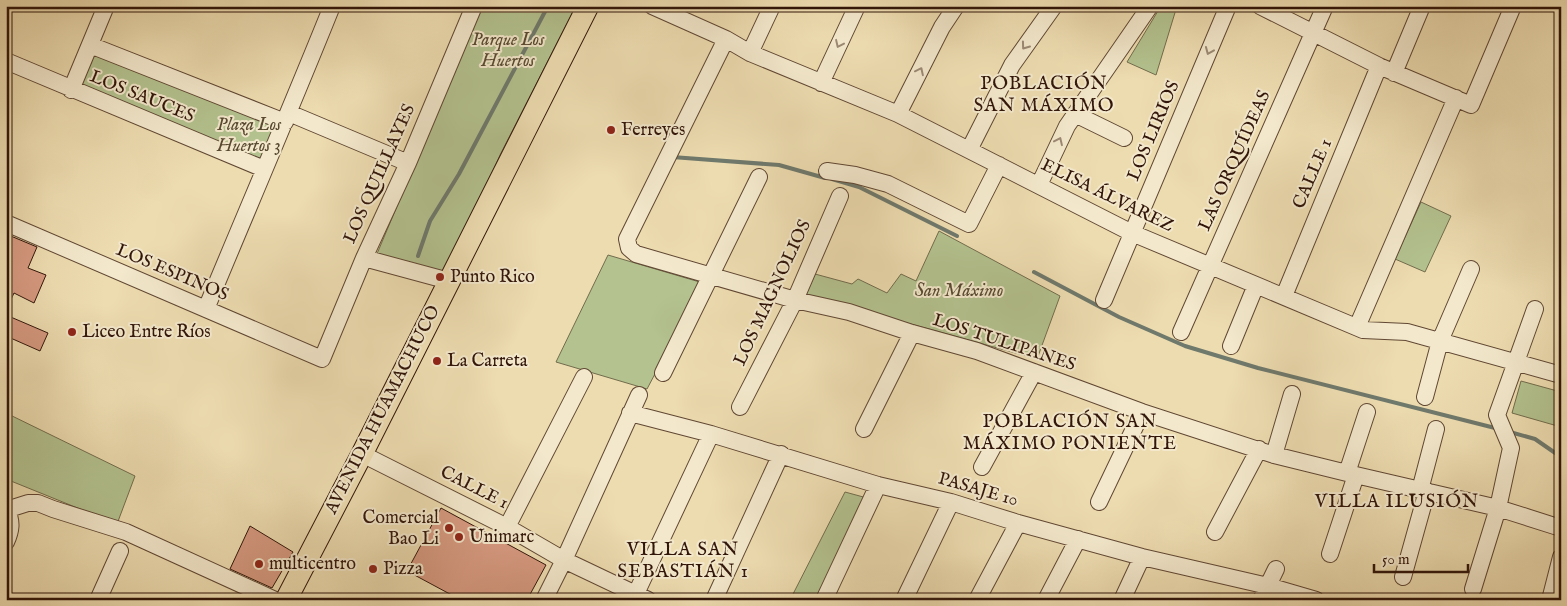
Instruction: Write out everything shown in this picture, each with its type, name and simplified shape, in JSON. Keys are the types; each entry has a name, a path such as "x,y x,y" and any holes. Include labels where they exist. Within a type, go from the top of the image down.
{"main road":[{"name":"AVENIDA HUAMACHUCO","path":"286,600 362,454 588,6"}],"street":[{"path":"71,90 106,6"},
{"path":"206,309 332,6"},
{"name":"LOS QUILLAYES","path":"322,359 364,258 408,164 474,6"},
{"name":"ELISA ÁLVAREZ","path":"652,6 750,53 898,114 1132,233 1363,330 1407,332 1561,375"},
{"path":"750,53 772,6"},
{"path":"821,83 857,6"},
{"path":"898,114 942,26 956,6"},
{"path":"970,150 1012,65 1054,6"},
{"path":"1038,185 1067,126 1150,6"},
{"name":"LOS LIRIOS","path":"1104,300 1228,6"},
{"path":"1260,6 1387,70 1471,105 1513,6"},
{"name":"LAS ORQUÍDEAS","path":"1181,332 1325,6"},
{"name":"CALLE 1","path":"1284,296 1387,70 1422,6"},
{"name":"LOS TULIPANES","path":"726,40 627,239 629,248 636,254 794,300 849,312 912,334 976,351 1142,412 1274,455 1498,508 1561,528"},
{"name":"LOS SAUCES","path":"90,45 287,117 408,164"},
{"name":"LOS SAUCES","path":"6,61 71,90 264,169"},
{"path":"1357,327 1456,98"},
{"path":"1075,114 1124,138"},
{"path":"827,171 855,175 888,184 969,224 999,165"},
{"path":"662,373 759,177"},
{"name":"LOS MAGNOLIOS","path":"740,407 794,300 840,196"},
{"name":"LOS ESPINOS","path":"6,223 322,359"},
{"path":"364,258 449,281"},
{"path":"1425,397 1440,341 1471,269"},
{"path":"1231,346 1256,285"},
{"path":"1473,589 1498,508 1511,448 1497,415 1535,309"},
{"path":"864,429 912,334"},
{"path":"982,467 1034,372"},
{"path":"507,527 584,377"},
{"path":"1274,455 1292,394"},
{"path":"544,600 639,395"},
{"name":"PASAJE 10","path":"630,412 781,454 878,485 951,502 1264,593 1316,600"},
{"path":"1099,502 1142,412"},
{"path":"1330,554 1367,412"},
{"path":"1403,577 1424,491 1436,429"},
{"path":"639,598 711,434"},
{"path":"1215,532 1259,449"},
{"name":"CALLE 1","path":"362,454 507,527 564,560 639,598"},
{"path":"714,600 781,454"},
{"path":"824,600 878,485"},
{"path":"6,542 10,533 7,512 28,503 38,502 53,509 126,532 275,600"},
{"path":"904,600 951,502"},
{"path":"977,600 1018,523"},
{"path":"1046,600 1078,539"},
{"path":"98,600 120,551"},
{"path":"1122,600 1142,557"},
{"path":"1550,600 1561,557"},
{"path":"1264,593 1276,569"}],"green space":[{"name":"Parque Los Huertos","path":"481,6 576,6 500,155 446,279 374,261"},
{"path":"1161,6 1177,6 1156,75 1127,62"},
{"name":"Plaza Los Huertos 3","path":"93,53 276,125 260,161 79,86"},
{"path":"1421,202 1451,216 1425,272 1395,259"},
{"name":"San Máximo","path":"939,231 1060,296 1037,359 806,295 815,274 852,284 858,279 887,293 901,274 916,281"},
{"path":"608,255 703,283 647,389 556,362"},
{"path":"1521,381 1561,392 1561,427 1512,413"},
{"path":"6,413 135,476 117,524 6,479"},
{"path":"845,492 867,498 816,600 790,600"}],"building":[{"path":"6,234 37,247 28,268 46,275 34,303 14,293 6,310"},
{"path":"6,315 48,333 40,351 6,336"},
{"name":"Unimarc","path":"441,508 546,565 527,600 461,600 407,571"},
{"name":"multicentro","path":"250,526 293,552 272,588 230,569"}],"waterway":[{"path":"418,256 430,221 459,174 548,6"},
{"path":"672,157 779,165 825,178"},
{"path":"832,179 859,187 957,236"},
{"path":"1034,272 1119,317 1185,346 1258,368 1499,429"},
{"path":"1510,432 1535,439 1561,457"}],"place":[{"name":"Ferreyes","path":"611,130"},
{"name":"Punto Rico","path":"440,277"},
{"name":"Liceo Entre Ríos","path":"72,332"},
{"name":"La Carreta","path":"437,361"},
{"name":"Comercial Bao Li","path":"449,528"},
{"name":"Unimarc","path":"459,537"},
{"name":"multicentro","path":"259,564"},
{"name":"Pizza","path":"373,569"}],"district":[{"name":"POBLACIÓN SAN MÁXIMO","path":"1044,95"},
{"name":"POBLACIÓN SAN MÁXIMO PONIENTE","path":"1070,433"},
{"name":"VILLA ILUSIÓN","path":"1397,502"},
{"name":"VILLA SAN SEBASTIÁN 1","path":"683,561"}]}
